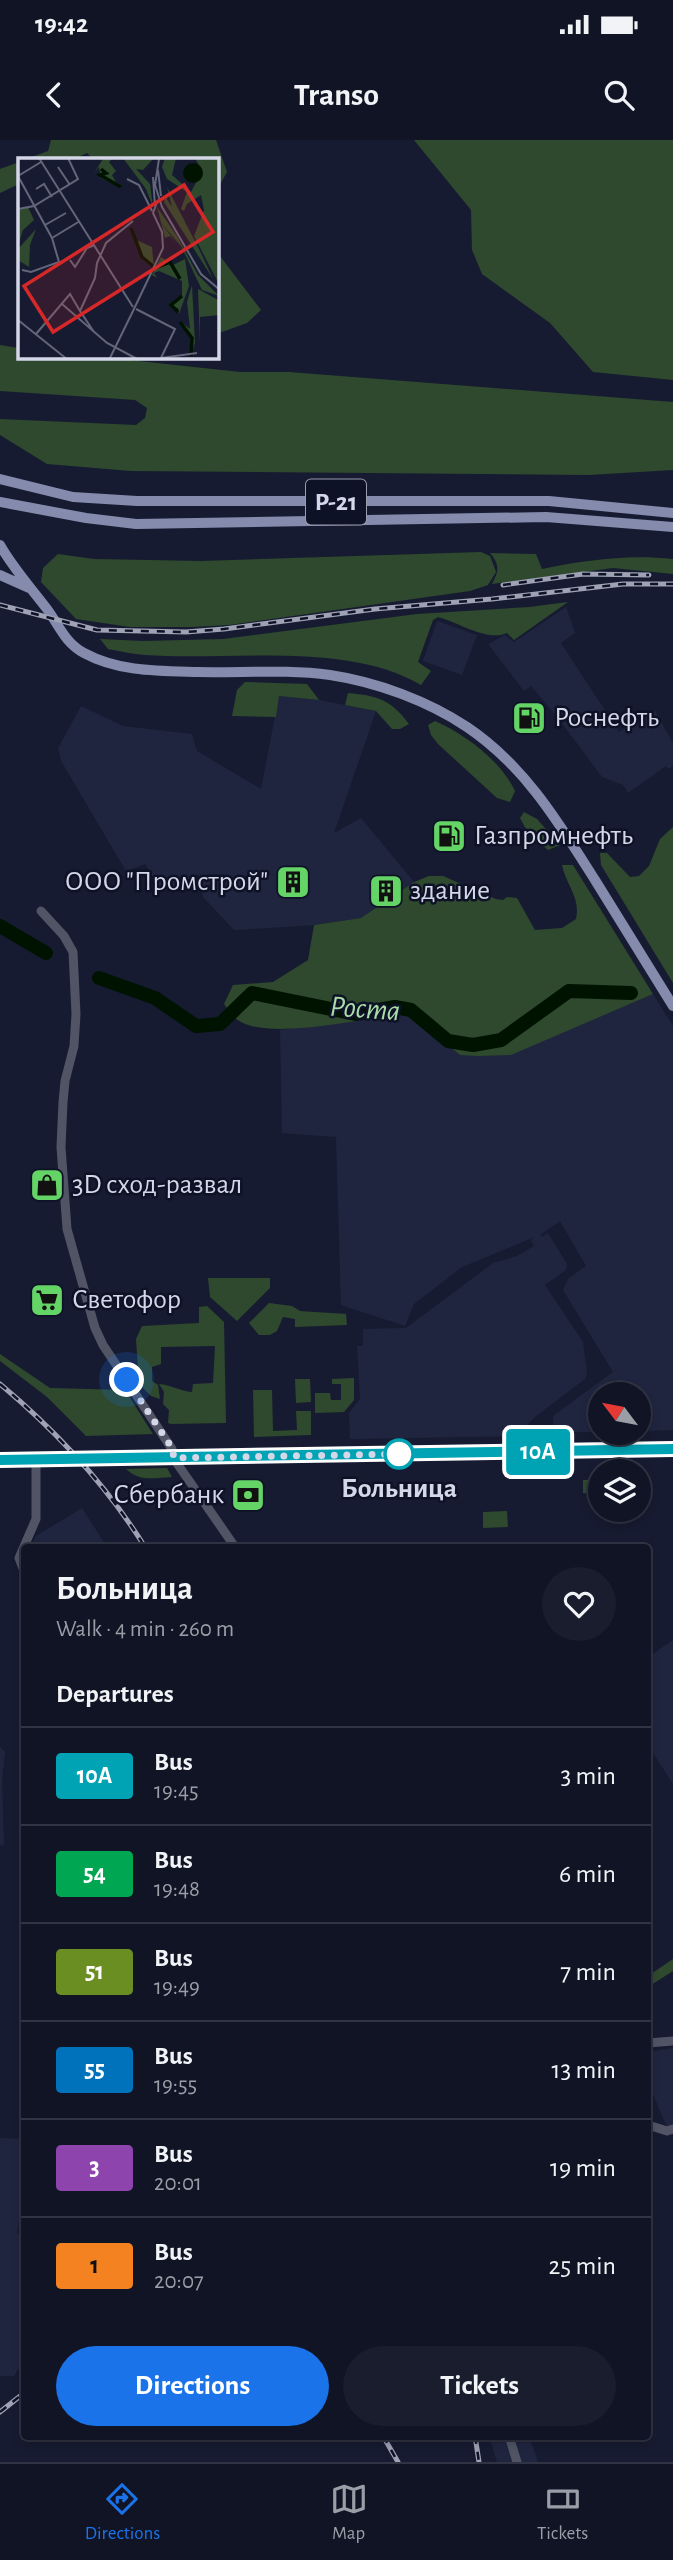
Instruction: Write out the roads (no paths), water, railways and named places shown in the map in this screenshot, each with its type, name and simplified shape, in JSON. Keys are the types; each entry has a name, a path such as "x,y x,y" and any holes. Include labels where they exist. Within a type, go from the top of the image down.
{"main road":[{"name":"Р-21","path":"0,479 72,496 137,501 549,501 673,513"},
{"name":"Р-21","path":"0,502 136,524 546,517 673,527"},
{"path":"1,549 60,632 84,653 111,664 142,670 293,673 346,678 407,697 466,726 516,767 546,802 673,1006"},
{"path":"0,575 32,589"}],"street":[{"path":"41,911 64,936 73,951 76,1014 74,1046 65,1081 61,1147 67,1229 99,1337 172,1448 174,1458 233,1544"},
{"path":"0,1460 673,1449"},
{"path":"25,1544 36,1519 36,1460"},
{"path":"651,2043 673,2041"},
{"path":"651,2126 673,2129"},
{"path":"510,2440 517,2462"}],"waterway":[{"name":"Роста","path":"0,926 46,953"},
{"name":"Роста","path":"99,978 155,998 196,1026 220,1024 252,993 356,1014 395,1007 411,1010 448,1041 473,1045 501,1040 569,991 631,993"}],"railway":[{"path":"503,585 583,574 649,575"},
{"path":"0,605 97,630 186,632 375,609 623,584 673,584"},
{"path":"0,1384 41,1420 79,1460 114,1502 143,1544"},
{"path":"0,2412 21,2395"},
{"path":"385,2440 398,2462"},
{"path":"476,2440 479,2462"}],"place":[{"name":"Роснефть","path":"529,718"},
{"name":"Газпромнефть","path":"449,836"},
{"name":"ООО \"Промстрой\"","path":"293,882"},
{"name":"здание","path":"386,891"},
{"name":"3D сход-развал","path":"47,1185"},
{"name":"Светофор","path":"47,1300"},
{"name":"Больница","path":"399,1454"},
{"name":"Сбербанк","path":"248,1495"}]}
